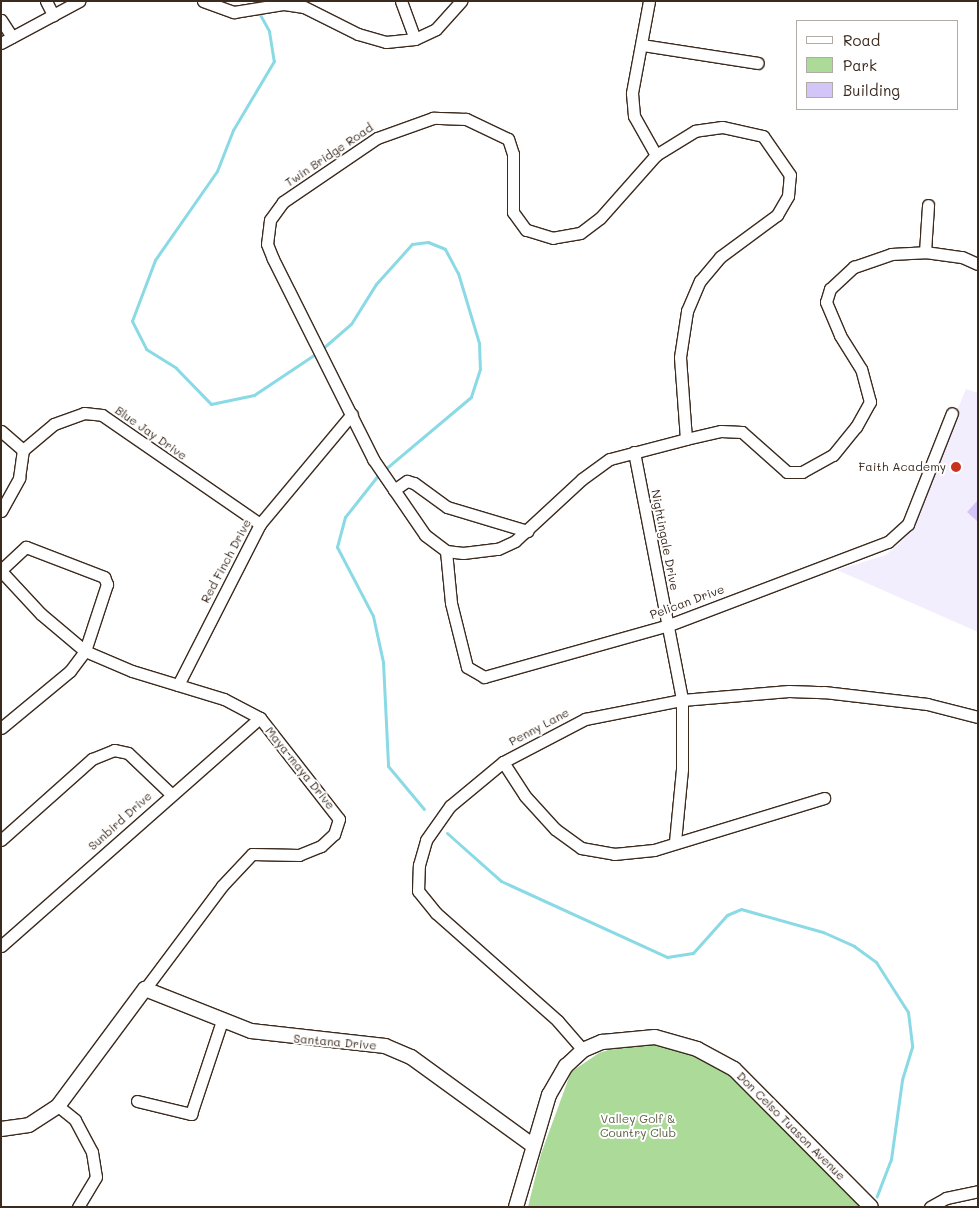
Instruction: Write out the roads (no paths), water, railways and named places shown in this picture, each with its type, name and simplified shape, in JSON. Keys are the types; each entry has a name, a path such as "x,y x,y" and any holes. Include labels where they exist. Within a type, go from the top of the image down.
{"street":[{"path":"46,1 53,15"},
{"path":"1,43 79,1"},
{"path":"203,1 234,12 250,11 269,6 304,7 358,34 386,42 415,39 436,29 461,1"},
{"path":"401,1 415,39"},
{"path":"649,1 632,93 634,116 656,155"},
{"path":"1,20 12,37"},
{"path":"642,45 758,63"},
{"name":"Twin Bridge Road","path":"446,551 425,535 373,460 325,358 313,339 267,244 270,220 283,202 376,138 433,118 466,118 508,138 513,154 513,212 526,230 552,238 580,234 600,218 656,155 695,131 722,127 747,130 763,136 790,175 788,196 777,215 720,257 700,282 687,311 680,357 686,439"},
{"path":"925,252 928,205"},
{"path":"446,551 463,553 498,549 528,531 582,479 610,459 721,431 742,432 787,472 802,472 833,455 856,427 870,402 861,369 840,335 826,302 830,289 854,268 892,254 925,252 962,257 978,264"},
{"name":"Blue Jay Drive","path":"23,450 54,424 84,413 102,415 260,524"},
{"name":"Pelican Drive","path":"446,551 451,603 467,667 484,677 669,625 888,542 908,524 952,413"},
{"name":"Red Finch Drive","path":"178,685 260,524 352,414"},
{"path":"1,431 23,450 19,478 1,511"},
{"name":"Nightingale Drive","path":"634,452 682,700 682,769 675,842"},
{"path":"393,488 407,481 414,483 447,506 528,531"},
{"path":"1,571 26,547 104,577 107,584 85,651 70,671 1,728"},
{"name":"Maya-maya Drive","path":"1,571 40,614 85,651 132,671 224,699 260,718 340,819 334,834 321,846 299,855 252,854 222,886 58,1106"},
{"name":"Penny Lane","path":"583,1050 558,1021 436,913 418,891 418,865 434,824 502,762 585,719 682,700 788,691 824,692 927,704 978,717"},
{"name":"Sunbird Drive","path":"1,946 171,794 260,718"},
{"path":"1,840 92,759 114,750 128,753 171,794"},
{"path":"502,762 525,796 555,828 581,848 614,854 654,850 675,842 824,798"},
{"name":"Santana Drive","path":"145,989 222,1021 284,1038 384,1046 411,1057 532,1145"},
{"path":"137,1102 192,1114 222,1021"},
{"name":"Don Celso Tuason Avenue","path":"516,1207 532,1145 549,1095 566,1066 583,1050 618,1038 654,1037 697,1049 734,1068 871,1207"},
{"path":"1,1129 29,1125 58,1106 75,1120 92,1152 96,1177 78,1207"},
{"path":"930,1207 946,1198 978,1191"}],"waterway":[{"path":"258,11 269,31 274,61 233,130 217,171 155,260 132,321 146,349 176,368 211,404 254,395 317,353"},
{"path":"322,349 351,324 376,284 412,244 428,242 445,249 458,273 479,343 480,369 471,397 384,470"},
{"path":"379,474 345,517 337,547 373,616 383,662 388,766 424,809"},
{"path":"447,833 501,881 667,957 693,953 727,915 741,909 823,932 854,946 876,962 908,1012 912,1047 902,1080 891,1159 877,1196"}],"place":[{"name":"Faith Academy","path":"956,467"}],"park label":[{"name":"Valley Golf & Country Club","path":"638,1126"}]}
